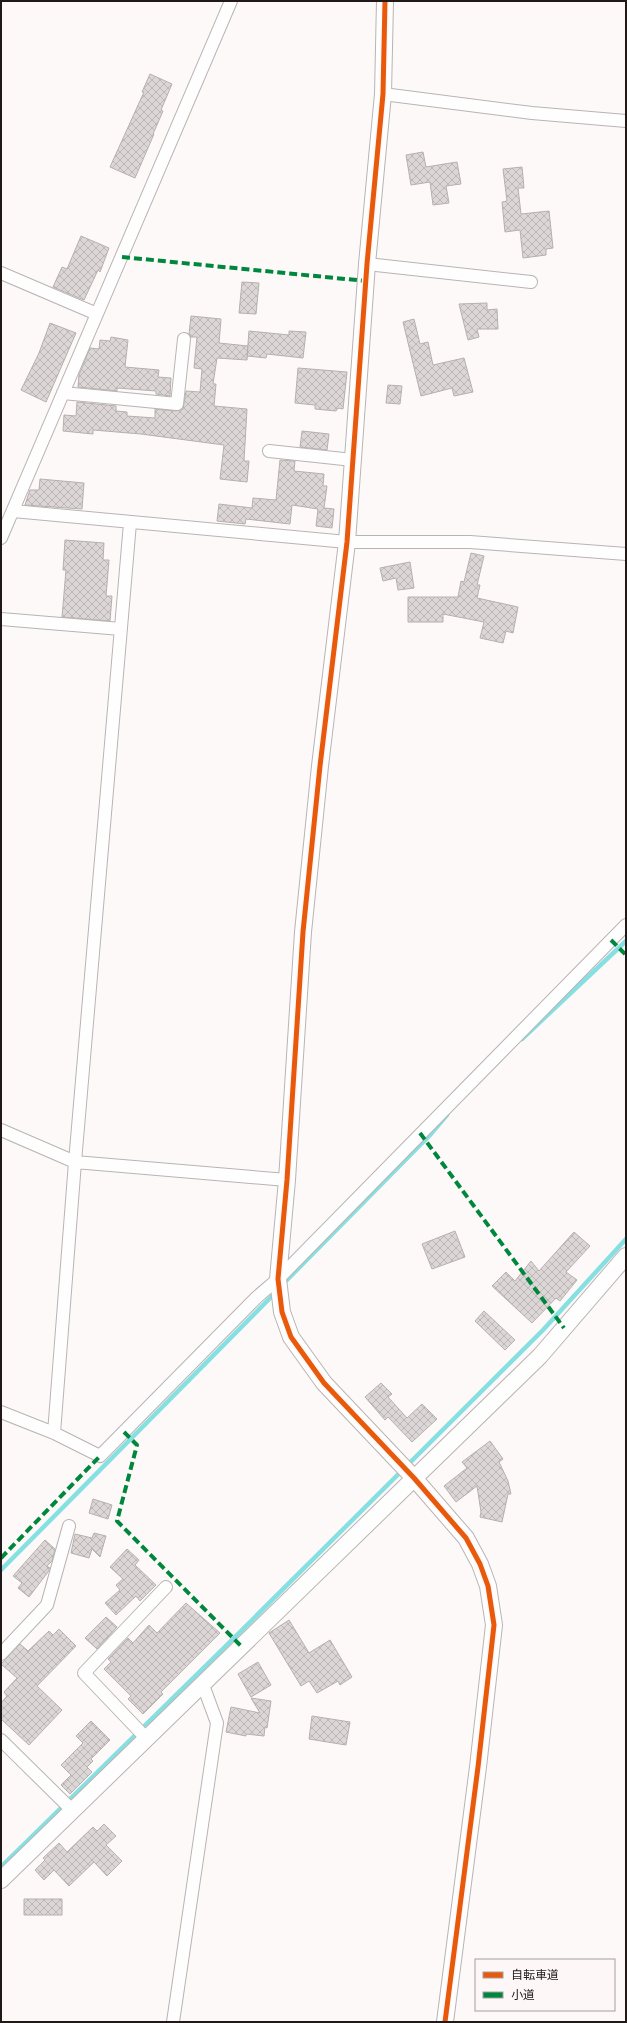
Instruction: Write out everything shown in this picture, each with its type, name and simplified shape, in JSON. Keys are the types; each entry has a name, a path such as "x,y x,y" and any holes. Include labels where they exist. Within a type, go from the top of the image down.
{"street":[{"path":"1,538 231,1"},
{"path":"385,1 383,94 367,264 347,542 320,766 303,932 287,1180 278,1279 282,1312 291,1337 324,1383 414,1478 466,1538 480,1564 488,1586 494,1625 478,1767 445,2022"},
{"path":"383,94 532,113 626,120"},
{"path":"367,264 531,282"},
{"path":"1,273 98,314"},
{"path":"64,393 178,404 184,339"},
{"path":"269,451 353,460"},
{"path":"13,511 347,542 470,542 626,554"},
{"path":"54,1433 75,1162 130,523"},
{"path":"1,619 121,629"},
{"path":"1,1412 54,1433 100,1456 257,1297 278,1279 626,925"},
{"path":"1,1130 75,1162 287,1180"},
{"path":"1,1880 540,1356 626,1256"},
{"path":"1,1654 47,1605 69,1526"},
{"path":"147,1739 84,1674 166,1587"},
{"path":"173,2022 217,1723 203,1685"},
{"path":"1,1740 73,1811"}],"building":[{"path":"150,74 172,84 161,110 163,111 154,134 135,178 110,167 144,92 142,92"},
{"path":"423,152 426,167 457,162 461,184 446,186 449,203 433,205 430,182 411,185 406,155"},
{"path":"522,167 524,188 518,188 521,214 549,211 553,248 546,249 546,255 523,258 520,230 505,232 502,202 507,201 503,169"},
{"path":"81,236 109,248 100,272 98,270 84,300 53,287 62,267 67,269"},
{"path":"242,282 259,283 256,314 239,313"},
{"path":"487,303 487,310 497,309 498,329 477,329 479,337 468,340 459,304"},
{"path":"191,316 221,319 219,343 248,346 247,360 217,358 213,384 216,384 214,406 247,409 244,461 249,461 247,482 220,479 224,445 141,434 93,430 93,434 63,431 64,415 76,416 77,402 116,406 116,411 127,412 127,416 155,418 155,409 176,411 183,409 186,391 200,392 202,369 194,368 197,337 191,337 189,334"},
{"path":"414,319 420,344 428,342 433,365 464,358 473,392 454,396 452,388 421,396 403,322"},
{"path":"50,323 76,333 46,402 21,390 39,353"},
{"path":"249,331 289,335 289,331 306,332 303,358 267,354 266,358 247,356"},
{"path":"111,337 128,340 125,367 159,370 158,377 171,378 170,396 156,394 156,391 117,388 117,391 78,387 79,375 90,348 99,349 100,340 110,341"},
{"path":"298,368 347,372 343,409 338,408 336,411 315,409 315,405 295,403"},
{"path":"388,385 402,386 400,404 386,403"},
{"path":"302,431 329,434 327,450 300,447"},
{"path":"280,460 295,461 294,471 324,474 323,486 327,486 324,508 334,509 332,528 316,526 318,509 292,505 290,524 246,519 245,524 217,521 219,504 252,508 253,498 276,500"},
{"path":"40,479 84,483 82,509 25,505 30,490 39,490"},
{"path":"65,540 104,543 103,560 109,560 106,596 112,596 110,621 62,617 66,570 63,570"},
{"path":"471,553 484,556 477,585 480,585 477,598 518,607 513,633 506,631 503,643 480,638 484,622 443,614 443,622 408,622 408,597 458,597 461,581 464,582"},
{"path":"410,562 414,588 398,590 396,578 383,581 380,568"},
{"path":"455,1231 465,1257 432,1269 422,1244"},
{"path":"574,1232 590,1246 566,1272 577,1280 560,1301 556,1298 532,1323 492,1286 506,1272 515,1281 531,1261 539,1271"},
{"path":"484,1311 515,1340 505,1350 475,1321"},
{"path":"381,1383 392,1394 388,1397 407,1418 422,1404 437,1419 412,1442 388,1417 385,1420 365,1397"},
{"path":"490,1441 503,1459 499,1462 508,1481 511,1494 508,1494 502,1522 480,1517 481,1512 477,1486 456,1502 444,1486 467,1468 462,1462"},
{"path":"93,1499 112,1505 108,1519 89,1513"},
{"path":"94,1533 106,1536 100,1557 92,1549 89,1558 71,1553 75,1534 92,1538"},
{"path":"45,1540 55,1549 52,1561 47,1566 50,1568 48,1572 29,1597 18,1588 22,1583 13,1576"},
{"path":"127,1549 139,1560 135,1565 156,1585 140,1601 136,1596 116,1615 105,1603 120,1590 116,1585 123,1579 110,1567"},
{"path":"186,1603 220,1633 161,1692 163,1694 143,1714 128,1699 131,1696 104,1669 111,1662 108,1659 128,1638 133,1643 149,1625 157,1633"},
{"path":"106,1617 117,1627 97,1649 85,1638"},
{"path":"289,1620 309,1653 330,1640 352,1677 340,1685 338,1681 317,1693 309,1681 301,1686 269,1633"},
{"path":"59,1629 76,1646 37,1686 62,1710 29,1745 1,1719 1,1703 7,1696 4,1692 17,1678 1,1664 20,1644 28,1651 49,1631 53,1635"},
{"path":"258,1662 271,1685 251,1697 238,1674"},
{"path":"251,1698 271,1701 267,1728 265,1727 264,1736 246,1734 246,1736 226,1732 231,1707 260,1713"},
{"path":"312,1716 350,1722 346,1745 309,1739"},
{"path":"91,1721 110,1740 91,1759 93,1761 87,1767 92,1772 70,1794 61,1785 71,1775 61,1765 83,1743 76,1736"},
{"path":"104,1824 116,1836 106,1845 122,1861 107,1876 94,1862 69,1886 54,1870 44,1880 35,1870 45,1860 43,1858 59,1843 67,1852 93,1827 97,1831"},
{"path":"24,1899 62,1899 62,1915 24,1915"}],"waterway":[{"path":"522,1039 626,941"},
{"path":"282,1285 430,1135 447,1115"},
{"path":"1,1867 240,1632 543,1330 626,1239"},
{"path":"1,1570 276,1292"}],"marked path":[{"path":"122,257 366,281"},
{"path":"611,940 626,955"},
{"path":"420,1133 564,1328"},
{"path":"124,1432 137,1445 117,1521 242,1647"},
{"path":"1,1558 100,1456"}],"cycle path":[{"path":"385,1 383,94 367,264 347,542 320,766 303,932 287,1180 278,1279 282,1312 291,1337 324,1383 414,1478 466,1538 480,1564 488,1586 494,1625 478,1767 445,2022"}]}
